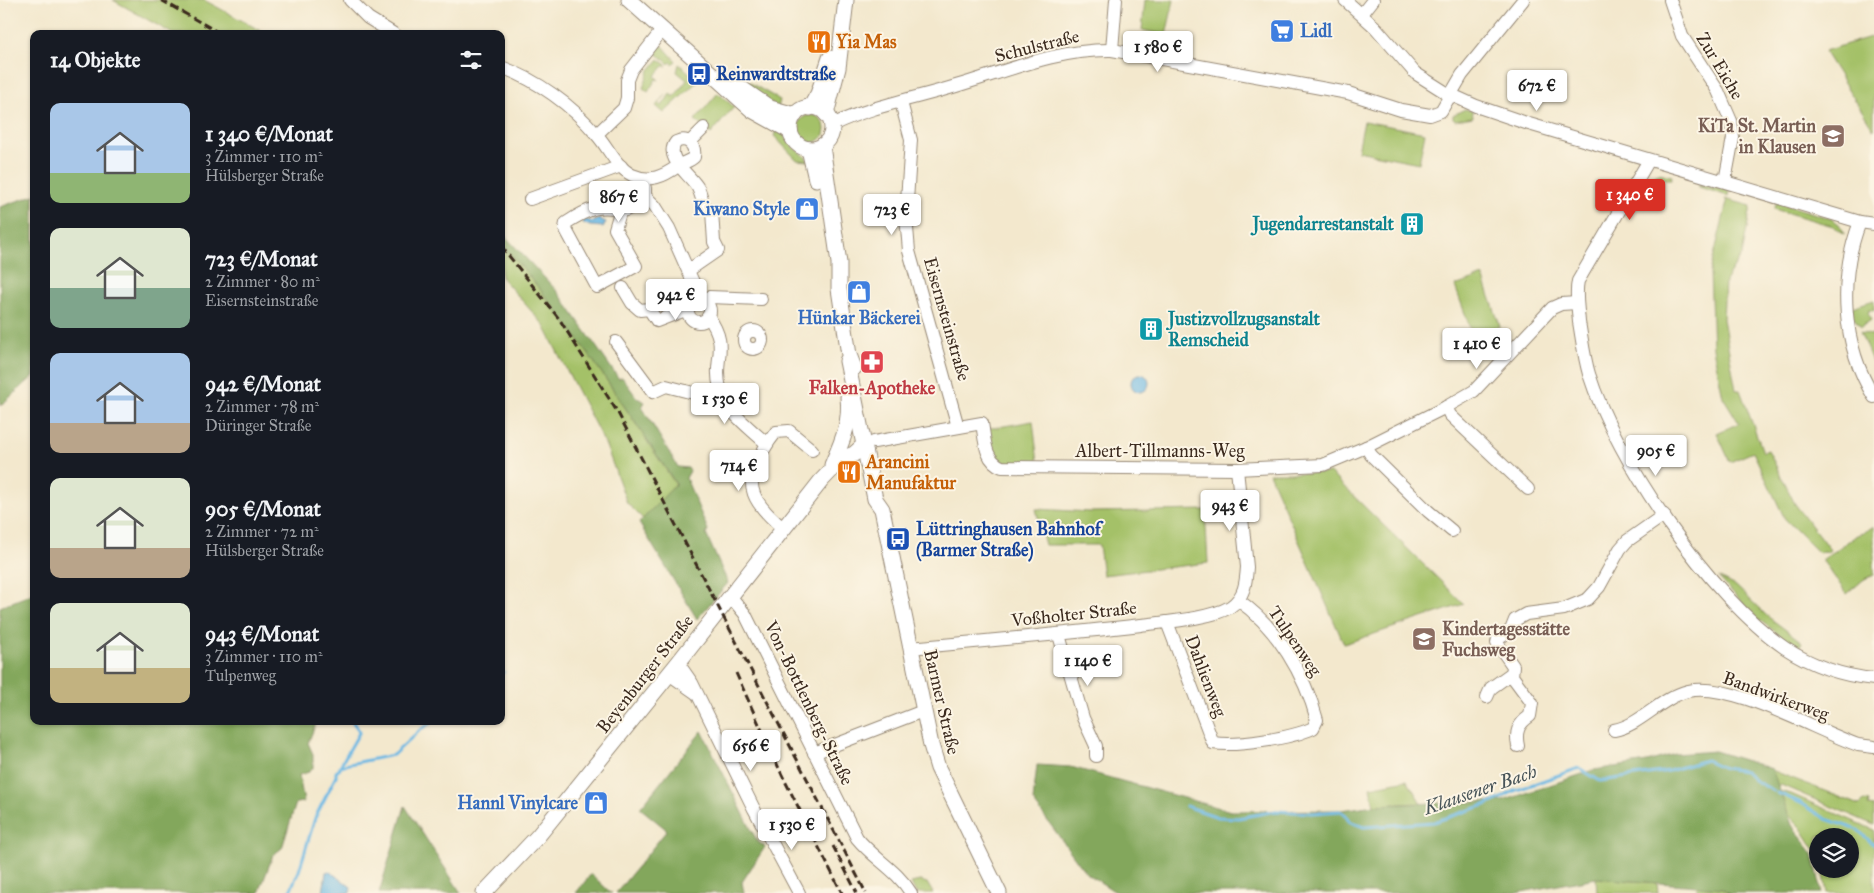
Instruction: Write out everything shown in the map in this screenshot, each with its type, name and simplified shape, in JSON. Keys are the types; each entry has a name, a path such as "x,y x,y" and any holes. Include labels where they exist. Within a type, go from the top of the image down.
{"main road":[{"path":"629,0 692,54 702,59 767,106 780,112 795,114 810,108 818,94 833,44 841,31"},
{"path":"795,114 790,131 795,142 815,148 829,139 829,120 842,45 841,31 846,0"},
{"path":"692,54 697,62 752,110 790,131"},
{"path":"810,108 829,120"},
{"name":"Barmer Straße","path":"815,148 839,263 838,284 848,358 884,497 882,509 923,711 938,768 999,893"},
{"path":"829,471 838,452 848,419 849,405 844,370 848,358"},
{"path":"838,452 853,443 870,443"},
{"path":"829,471 842,459 854,454 870,443"},
{"name":"Beyenburger Straße","path":"484,893 538,836 731,597 829,471"}],"street":[{"path":"350,0 368,18 388,30"},
{"path":"1112,50 1116,0"},
{"path":"1345,0 1362,14 1415,73 1452,95 1493,113 1860,222 1874,224"},
{"path":"1362,14 1373,0"},
{"name":"Schulstraße","path":"829,120 901,102 1055,56 1082,51 1112,50 1348,93 1423,115 1436,114 1441,111 1452,95 1462,75 1522,0"},
{"name":"Zur Eiche","path":"1670,0 1682,36 1718,91 1731,121 1733,138 1725,181"},
{"path":"597,134 624,108 627,98 627,80 631,70 663,30"},
{"path":"505,69 538,85 564,103 597,134 621,166 632,175 660,178 679,164 690,161 695,151 690,142 680,140 673,146 672,156 679,164 697,187 705,207 712,211 714,242 718,250 689,270"},
{"name":"Eisernsteinstraße","path":"901,102 911,140 906,216 909,251 958,427"},
{"path":"690,142 704,128"},
{"path":"1649,160 1584,272 1586,282 1583,295 1577,303 1584,354 1597,396 1631,463 1664,515 1700,565 1724,592 1772,638 1800,656 1846,674 1874,679"},
{"path":"530,198 621,166"},
{"path":"621,209 615,229 636,266 597,287 565,228 566,223 594,208 602,206 621,209 626,210 640,202 645,196 646,178"},
{"path":"645,196 655,206 667,224 702,301 709,308 708,316 718,332 721,344 719,383 725,401 735,415 768,444"},
{"path":"1860,222 1850,259 1847,314 1856,360 1874,397"},
{"path":"623,288 632,303 640,310 649,308 657,322 688,309 693,302 702,301 709,297 761,299"},
{"name":"Albert-Tillmanns-Weg","path":"958,427 982,423 989,457 994,464 1002,467 1237,469 1323,465 1366,447 1446,408 1480,386 1552,308 1561,304 1577,303"},
{"path":"688,309 689,316 695,321 702,321 708,316"},
{"path":"616,342 653,392 666,386 725,401"},
{"path":"721,344 744,342"},
{"path":"1446,408 1450,415 1528,489"},
{"path":"870,443 958,427"},
{"path":"783,528 763,511 756,501 753,489 753,468 776,432 789,432 812,450"},
{"path":"1366,447 1371,455 1452,531"},
{"path":"1237,469 1247,567 1246,581 1238,600"},
{"path":"1518,746 1516,738 1518,730 1521,722 1530,716 1532,703 1512,676 1513,666 1497,643 1498,639 1511,630 1515,620 1526,614 1564,609 1588,599 1599,587 1620,549 1627,541 1664,515"},
{"name":"Von-Bottlenberg-Straße","path":"731,597 746,615 857,838 867,851 897,873 911,893"},
{"name":"Voßholter Straße","path":"910,648 1059,635 1167,622 1219,611 1238,600"},
{"name":"Tulpenweg","path":"1213,743 1223,745 1279,738 1305,732 1313,728 1317,720 1310,696 1292,662 1252,609 1238,600"},
{"name":"Dahlienweg","path":"1167,622 1213,743"},
{"path":"1059,635 1083,718 1096,746 1096,756"},
{"path":"674,668 690,678 799,893"},
{"path":"1487,697 1491,688 1512,672"},
{"name":"Bandwirkerweg","path":"1614,730 1625,728 1671,698 1687,692 1704,689 1730,694 1858,745 1874,747"},
{"path":"814,753 923,711"}],"green space":[{"path":"113,0 204,0 260,30 166,30"},
{"path":"1145,0 1174,0 1166,35 1142,30"},
{"path":"1874,36 1874,130 1824,51"},
{"path":"661,44 676,61 673,64 671,62 669,64 654,51"},
{"path":"659,59 667,66 664,66 655,76 659,80 656,79 648,92 643,88 649,71"},
{"path":"679,64 700,79 664,113 656,106 666,94 659,104 662,106 670,94 674,97 687,80 677,72"},
{"path":"747,81 780,100 778,108 746,85"},
{"path":"718,93 734,107 711,134 695,120"},
{"path":"1465,109 1472,111 1473,117 1455,120 1453,118 1453,115"},
{"path":"811,115 821,119 825,129 821,139 811,143 801,139 797,129 801,119"},
{"path":"1364,121 1425,133 1419,163 1358,151"},
{"path":"777,127 793,147 809,161 797,160 774,136"},
{"path":"1659,173 1672,176 1671,179 1660,179 1647,190 1642,186 1648,178"},
{"path":"1699,185 1729,190 1728,196 1699,187"},
{"path":"30,196 30,380 0,406 0,207"},
{"path":"1725,199 1751,206 1742,255 1725,281 1723,319 1736,390 1740,390 1763,452 1768,450 1795,504 1830,550 1828,552 1823,551 1819,553 1785,519 1753,452 1730,462 1717,433 1739,423 1723,397 1713,348 1710,272 1727,202"},
{"path":"1777,202 1832,219 1839,224 1845,234 1833,226 1774,209"},
{"path":"505,236 558,292 619,379 622,377 637,398 645,402 642,407 678,467 688,468 690,471 686,478 708,530 706,534 728,583 697,619 639,523 676,484 572,331 505,248"},
{"path":"505,248 572,331 676,485 643,519 627,503 606,446 543,324 505,281"},
{"path":"1483,276 1500,326 1473,336 1455,286"},
{"path":"1874,300 1874,311 1869,310 1868,315 1871,320 1861,327 1852,316 1852,307"},
{"path":"1860,332 1870,335 1874,332 1874,366"},
{"path":"1033,421 1038,463 1003,463 992,451 987,429"},
{"path":"1269,473 1330,473 1464,604 1344,644"},
{"path":"1036,509 1092,512 1205,510 1208,563 1103,575 1099,545 1045,545"},
{"path":"1874,526 1874,575 1863,580 1847,594 1822,560 1857,535"},
{"path":"1718,577 1736,586 1767,616 1802,642 1798,649 1758,619"},
{"path":"30,595 30,725 315,725 308,743 313,754 313,768 309,772 299,775 304,802 296,803 282,848 273,855 259,893 0,893 0,607"},
{"path":"702,731 757,841 765,847 742,882 744,893 616,893 667,830 640,808"},
{"path":"1715,751 1772,769 1792,825 1809,848 1809,878 1819,878 1822,893 1730,893 1722,888 1596,878 1516,893 1117,893 1086,873 1033,801 1037,765 1071,767 1231,811 1342,810 1374,805 1503,801 1594,770 1647,762 1675,754"},
{"path":"1759,765 1860,805 1864,801 1869,802 1868,806 1874,807 1874,825 1781,785 1778,786"},
{"path":"1407,780 1421,803 1374,805 1370,787"},
{"path":"1779,791 1791,794 1874,830 1874,893 1827,893 1824,878 1859,878 1859,828 1809,828 1809,840 1801,828 1784,810"},
{"path":"405,806 461,893 379,893"},
{"path":"591,874 611,893 576,893"},
{"path":"1596,878 1657,883 1658,893 1597,893"},
{"path":"920,881 927,883 933,893 916,893 911,883"},
{"path":"1697,886 1722,888 1730,893 1697,893"}],"water":[{"path":"584,219 593,222 599,219 606,222 603,227 590,226 583,223"},
{"path":"1136,374 1144,374 1149,379 1147,390 1136,392 1131,387 1131,379"},
{"path":"329,871 351,887 350,893 323,893 326,872"}],"waterway":[{"path":"289,893 299,871 315,818 336,776 336,772 340,769 359,733 355,725"},
{"path":"340,766 393,755 428,725"},
{"name":"Klausener Bach","path":"1186,806 1218,817 1238,818 1276,811 1312,813 1340,811 1346,815 1349,821 1364,827 1434,822 1494,802 1514,791 1579,768 1600,781 1669,771 1706,760 1724,768 1745,771 1754,780 1774,791"},
{"name":"Klausener Bach","path":"1778,793 1801,803 1826,819 1858,830 1874,845"}],"railway":[{"path":"161,0 214,30"},
{"path":"505,251 560,320 618,413 866,893"},
{"path":"736,673 782,775 842,893"},
{"path":"798,821 806,841"},
{"path":"833,846 857,893"}],"place":[{"name":"Lidl","path":"1282,31"},
{"name":"Yia Mas","path":"819,42"},
{"name":"Reinwardtstraße","path":"699,74"},
{"name":"KiTa St. Martin in Klausen","path":"1833,136"},
{"name":"Kiwano Style","path":"807,209"},
{"name":"Jugendarrestanstalt","path":"1412,224"},
{"name":"Hünkar Bäckerei","path":"859,292"},
{"name":"Justizvollzugsanstalt Remscheid","path":"1151,329"},
{"name":"Falken-Apotheke","path":"872,362"},
{"name":"Arancini Manufaktur","path":"849,472"},
{"name":"Lüttringhausen Bahnhof (Barmer Straße)","path":"898,539"},
{"name":"Kindertagesstätte Fuchsweg","path":"1424,639"},
{"name":"Hannl Vinylcare","path":"596,803"}]}
